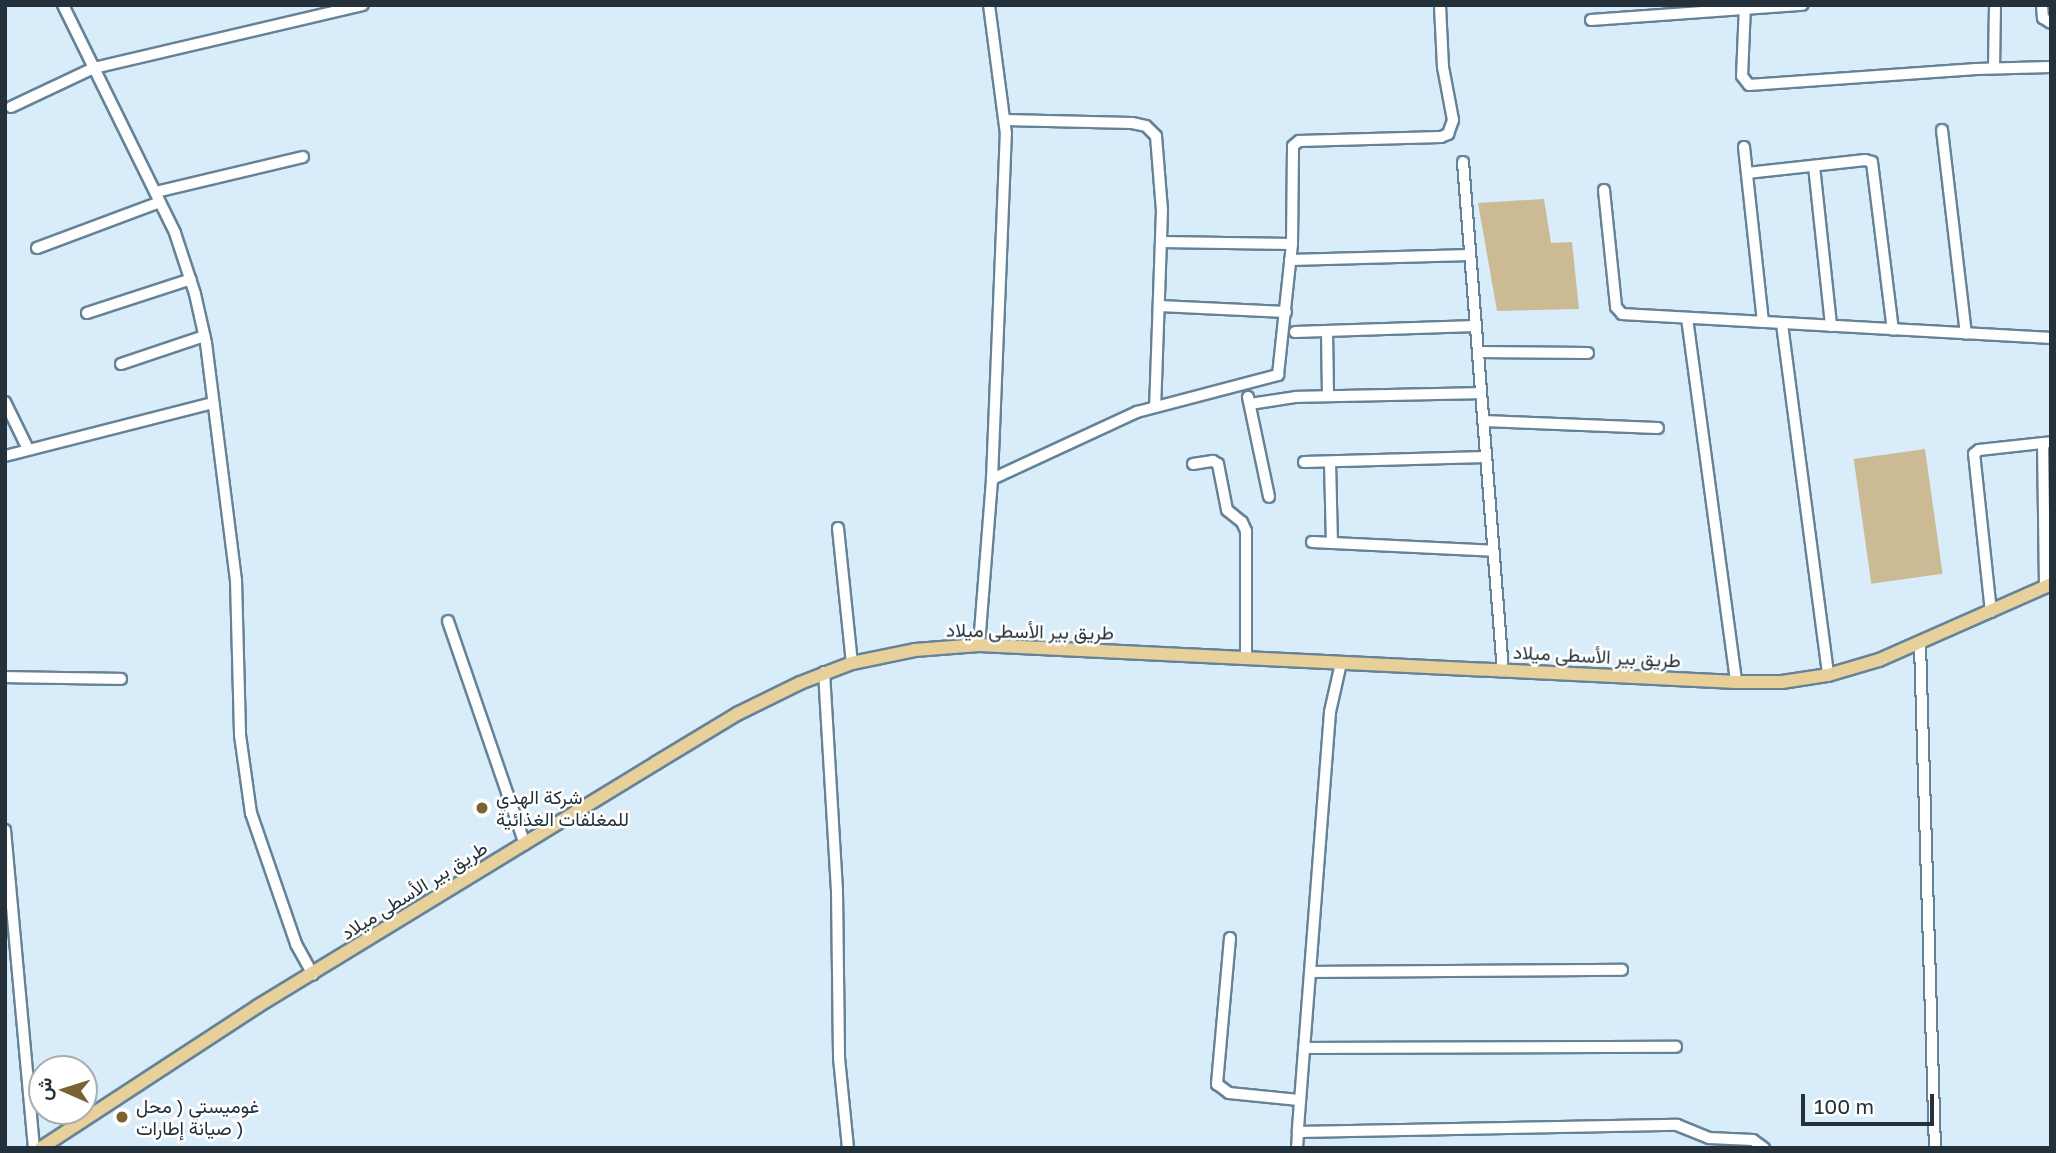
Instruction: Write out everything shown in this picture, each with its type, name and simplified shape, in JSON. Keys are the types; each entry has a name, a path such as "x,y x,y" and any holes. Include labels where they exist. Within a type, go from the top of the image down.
{"main road":[{"name":"طريق بير الأسطى ميلاد","path":"41,1148 258,1006 313,975 737,714 824,672 852,663 915,650 979,645 1736,682 1782,682 1828,675 1920,644 2048,586"}],"street":[{"path":"63,5 158,197 191,279 204,336 236,580 240,735 251,813 296,944 313,975"},
{"path":"11,107 94,68 363,5"},
{"path":"979,645 992,479 1005,120 989,5"},
{"path":"992,479 1156,406 1278,375 1292,244 1293,148 1296,143 1441,137 1451,131 1453,120 1441,57 1440,5"},
{"path":"1591,20 1801,5"},
{"path":"1994,68 1995,5"},
{"path":"2042,5 2043,18 2051,23"},
{"path":"1745,7 1742,76 1749,85 1994,68 2051,67"},
{"path":"1005,120 1132,122 1146,126 1159,143 1161,242 1156,406"},
{"path":"1942,130 1966,334"},
{"path":"1744,147 1763,323"},
{"path":"37,248 158,197 303,157"},
{"path":"1747,173 1868,160 1874,165 1893,330"},
{"path":"1463,162 1503,671"},
{"path":"1814,166 1830,326"},
{"path":"1604,190 1618,311 1624,314 2051,338"},
{"path":"1161,242 1292,244"},
{"path":"1290,260 1470,255"},
{"path":"87,313 191,279"},
{"path":"1159,306 1286,312"},
{"path":"1688,318 1736,682"},
{"path":"1782,324 1828,675"},
{"path":"1295,332 1476,326"},
{"path":"1327,331 1328,396"},
{"path":"121,364 204,336"},
{"path":"1478,352 1588,353"},
{"path":"1269,497 1249,401 1328,396 1481,393"},
{"path":"5,402 28,449"},
{"path":"5,456 213,404"},
{"path":"1483,421 1658,428"},
{"path":"1991,612 1973,456 1979,450 2047,442 2048,586"},
{"path":"1304,461 1486,457"},
{"path":"1193,464 1213,461 1218,464 1227,510 1242,522 1246,531 1246,659"},
{"path":"1330,462 1332,543"},
{"path":"838,528 852,663"},
{"path":"1312,542 1493,551"},
{"path":"448,621 525,844"},
{"path":"1920,644 1935,1148"},
{"path":"1297,1148 1330,712 1341,663"},
{"path":"824,672 837,891 839,1058 848,1148"},
{"path":"5,677 121,679"},
{"path":"5,830 6,872 33,1106 34,1148"},
{"path":"1230,938 1217,1084 1229,1093 1299,1100"},
{"path":"1311,972 1622,970"},
{"path":"1304,1048 1676,1048"},
{"path":"1298,1132 1677,1125 1709,1138 1753,1140 1764,1148"}],"shaded area":[{"path":"1544,199 1551,243 1572,242 1579,309 1497,311 1478,203"},
{"path":"1925,449 1943,574 1871,584 1854,459"}],"place":[{"name":"شركة الهدي للمغلفات الغذائية","path":"482,808"},
{"name":"غوميستي ( محل صيانة إطارات )","path":"122,1117"}]}
